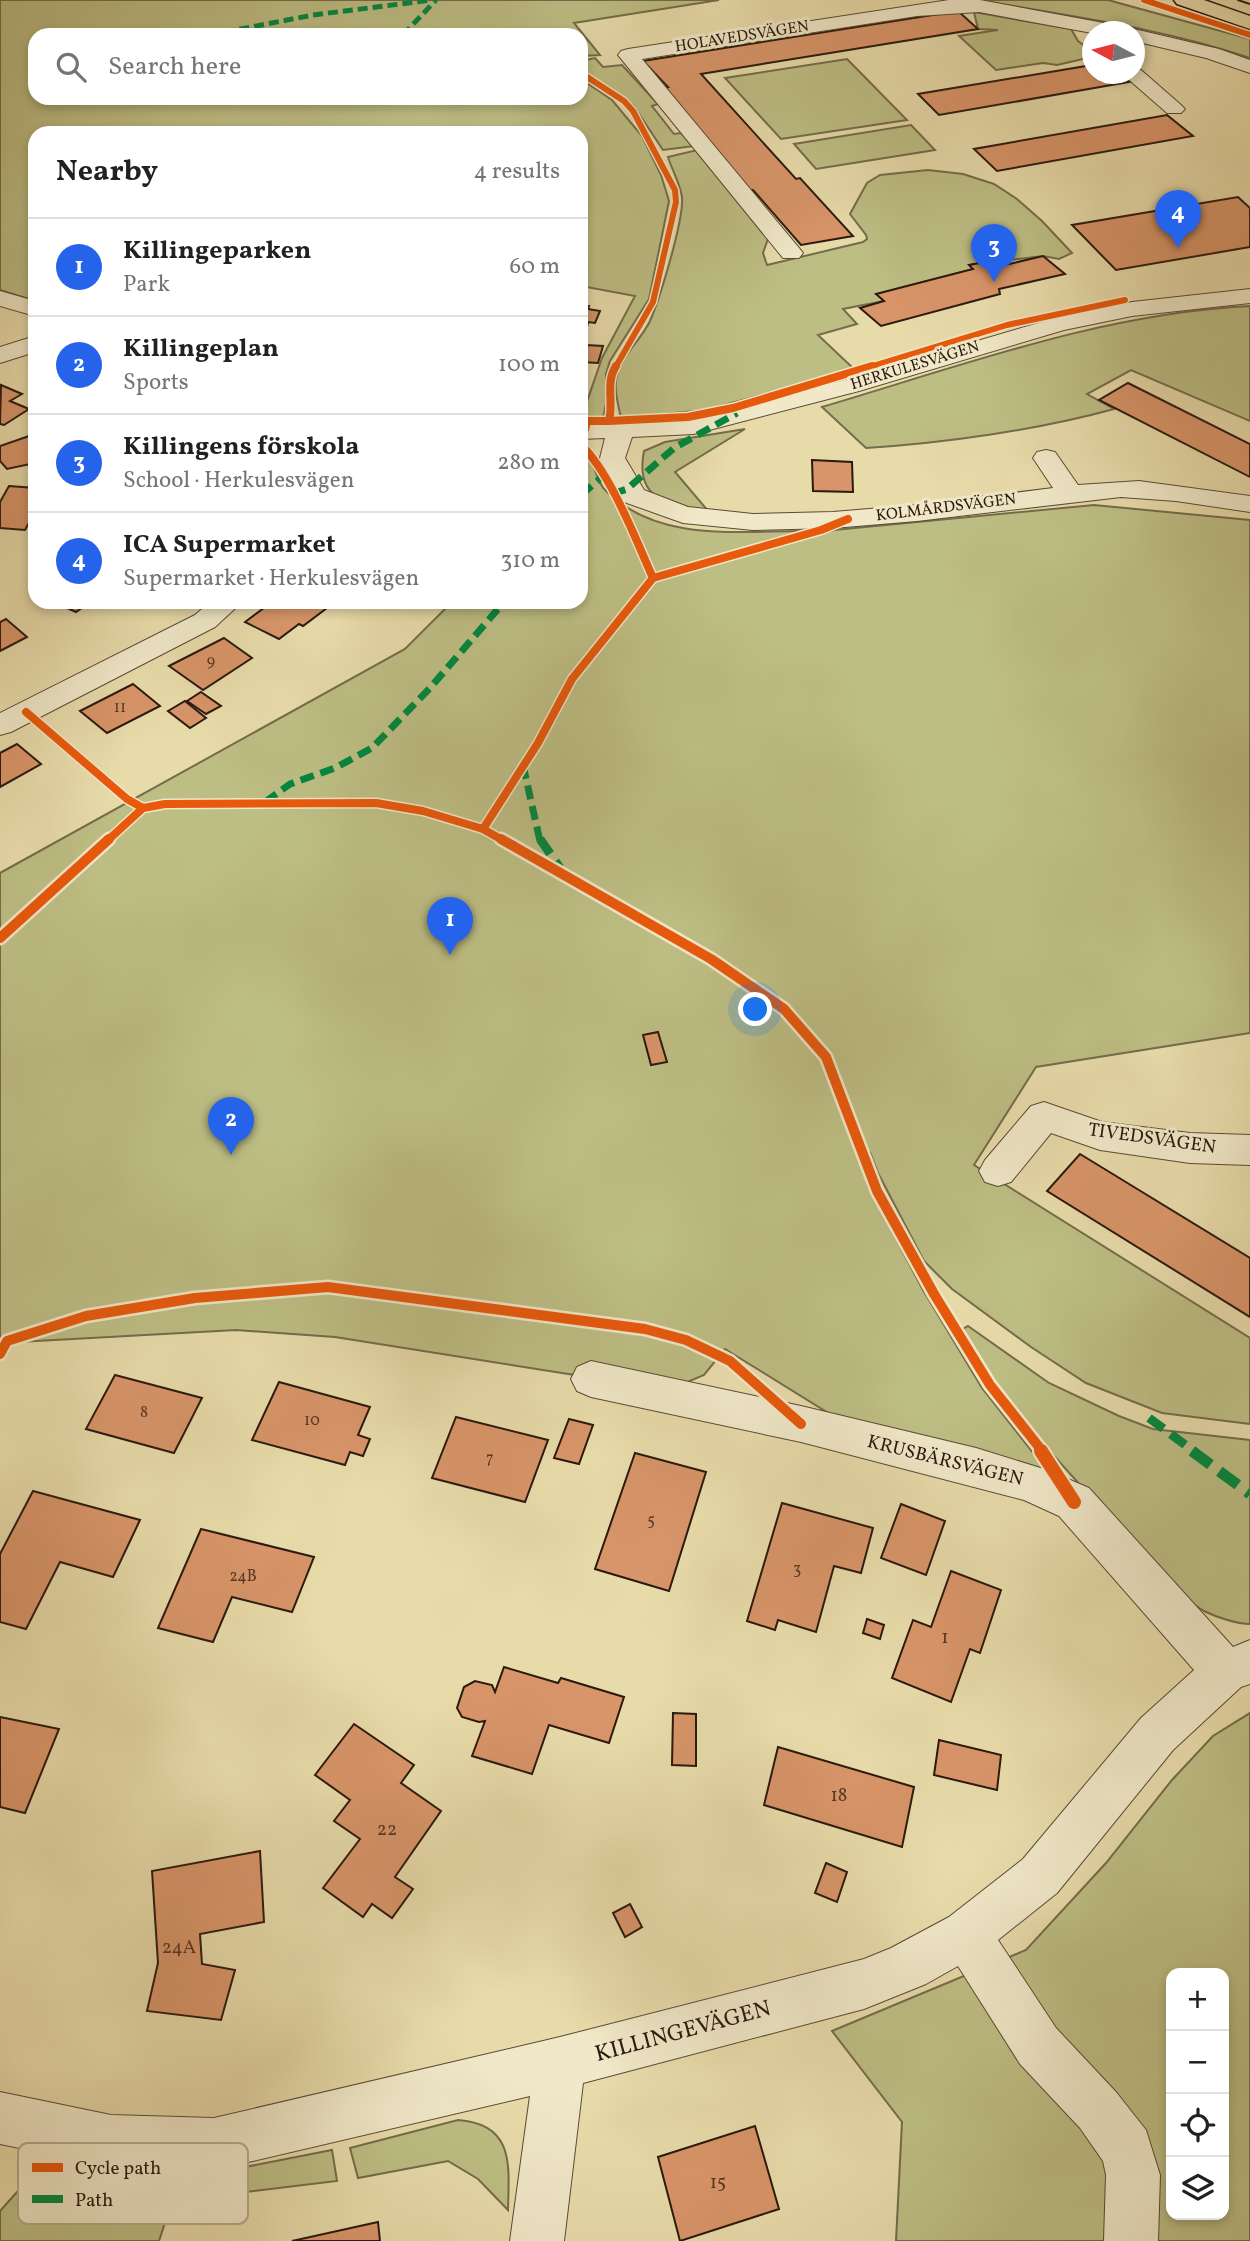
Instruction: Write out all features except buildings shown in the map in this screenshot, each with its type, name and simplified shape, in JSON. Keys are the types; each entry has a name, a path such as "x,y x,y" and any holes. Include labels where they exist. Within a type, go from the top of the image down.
{"main road":[{"path":"1184,0 1250,23"}],"street":[{"name":"HOLAVEDSVÄGEN","path":"949,0 1082,30"},
{"name":"HOLAVEDSVÄGEN","path":"791,253 628,55 917,10 980,6"},
{"path":"1145,37 1186,46 1250,67"},
{"path":"1145,84 1174,109"},
{"name":"HERKULESVÄGEN","path":"588,431 694,426 727,419 1059,324 1139,308 1250,296"},
{"path":"0,298 28,307"},
{"path":"0,356 28,346"},
{"name":"KOLMÅRDSVÄGEN","path":"621,431 612,453 612,464 622,482 643,503 683,516 743,521 848,519 945,511 1104,489 1152,491 1250,504"},
{"path":"1046,458 1070,492"},
{"path":"0,725 205,621 220,609"},
{"name":"TIVEDSVÄGEN","path":"998,1171 1044,1116 1100,1136 1190,1148 1250,1150"},
{"name":"KRUSBÄRSVÄGEN","path":"591,1379 802,1424 1032,1483 1074,1502 1237,1667"},
{"name":"KILLINGEVÄGEN","path":"218,2143 560,2063 864,1984 908,1966 966,1934 1040,1876 1157,1734 1237,1667"},
{"path":"966,1934 1038,2046 1098,2110 1127,2149 1133,2175 1130,2241"},
{"path":"537,2241 560,2063"},
{"name":"KILLINGEVÄGEN","path":"0,2119 111,2141 180,2143"}],"green space":[{"path":"0,0 719,0 574,23 578,28 28,28 28,105 588,105 588,84 612,100 642,136 661,175 669,201 649,299 610,361 606,374 607,399 603,418 588,419 588,399 602,358 635,296 588,287 588,126 28,126 28,299 0,290"},
{"path":"978,0 1108,0 1250,39 1250,58 1145,30 1145,21 1100,21"},
{"path":"974,12 1071,29 1082,44 1082,59 1057,65 1043,63 996,70 959,36 998,30 978,29"},
{"path":"588,40 600,55 588,56"},
{"path":"595,58 603,67 622,65 658,104 652,106 674,134 681,133 694,146 663,150 633,105 588,75 588,60"},
{"path":"847,59 907,120 781,139 725,78"},
{"path":"911,125 935,150 816,169 794,144"},
{"path":"697,150 769,236 763,253 767,265 863,242 867,239 866,235 850,214 867,183 880,175 928,170 963,174 994,184 1017,199 1042,221 1072,253 1059,259 1043,256 970,265 973,269 877,294 884,301 843,309 857,324 818,335 854,369 706,410 621,418 616,390 618,372 650,321 665,278 682,208 680,187 668,157"},
{"path":"1250,306 1250,421 1131,370 1087,394 1114,409 1023,429 927,443 866,448 822,407 1087,330 1195,311"},
{"path":"745,429 675,472 709,512 681,506 658,497 644,481 644,451 665,442"},
{"path":"588,455 602,487 628,508 650,519 699,530 802,531 811,534 1094,505 1250,520 1250,1033 1036,1067 974,1165 1250,1338 1250,1424 1162,1413 1086,1383 1031,1347 952,1289 924,1261 878,1173 870,1152 872,1165 868,1186 923,1290 982,1388 1049,1473 838,1419 725,1349 704,1375 678,1386 581,1376 335,1337 236,1330 0,1343 0,873 405,649 445,609 588,609"},
{"path":"968,1326 1049,1383 1119,1416 1153,1429 1250,1440 1250,1624 1227,1620 1204,1611 1163,1577 1017,1412 979,1358 963,1329"},
{"path":"1250,1713 1250,2241 896,2241 902,2122 832,2031 1026,1950 1106,1863 1172,1780 1213,1736"},
{"path":"458,2120 477,2123 499,2139 508,2163 508,2210 478,2179 448,2161 358,2178 350,2148"},
{"path":"332,2150 337,2181 248,2192 248,2166"},
{"path":"18,2191 18,2224 165,2224 159,2241 0,2241 0,2211"}],"tram line":[{"path":"1238,0 1250,4"}],"marked path":[{"path":"246,28 313,15 432,0"},
{"path":"410,28 436,0"},
{"path":"612,494 627,489 674,448 737,413"},
{"path":"588,489 603,476"},
{"path":"265,802 290,784 335,768 372,748 430,688 498,609"},
{"path":"523,765 540,841 560,868"},
{"path":"1149,1418 1250,1494"}],"cycle path":[{"path":"1144,0 1250,35"},
{"path":"588,78 624,101 633,111 675,190 676,202 653,302 609,380 613,406 609,421 688,417 733,408 1007,325 1125,300"},
{"path":"588,421 609,421"},
{"path":"588,452 596,459 598,469 619,503 653,578 572,679 538,743 483,829 711,959 784,1009 826,1057 877,1191 934,1294 990,1385 1047,1458 1074,1502"},
{"path":"653,578 821,530 848,519"},
{"path":"26,712 127,799 143,808"},
{"path":"0,938 143,808 165,804 250,802 376,803 423,811 483,829"},
{"path":"0,1354 7,1341 86,1316 195,1298 328,1287 645,1329 686,1340 730,1361 801,1424"}],"place":[{"name":"ICA Supermarket","path":"1178,248"},
{"name":"Killingens förskola","path":"994,282"},
{"name":"Killingeparken","path":"450,955"},
{"name":"Killingeplan","path":"231,1155"}]}
